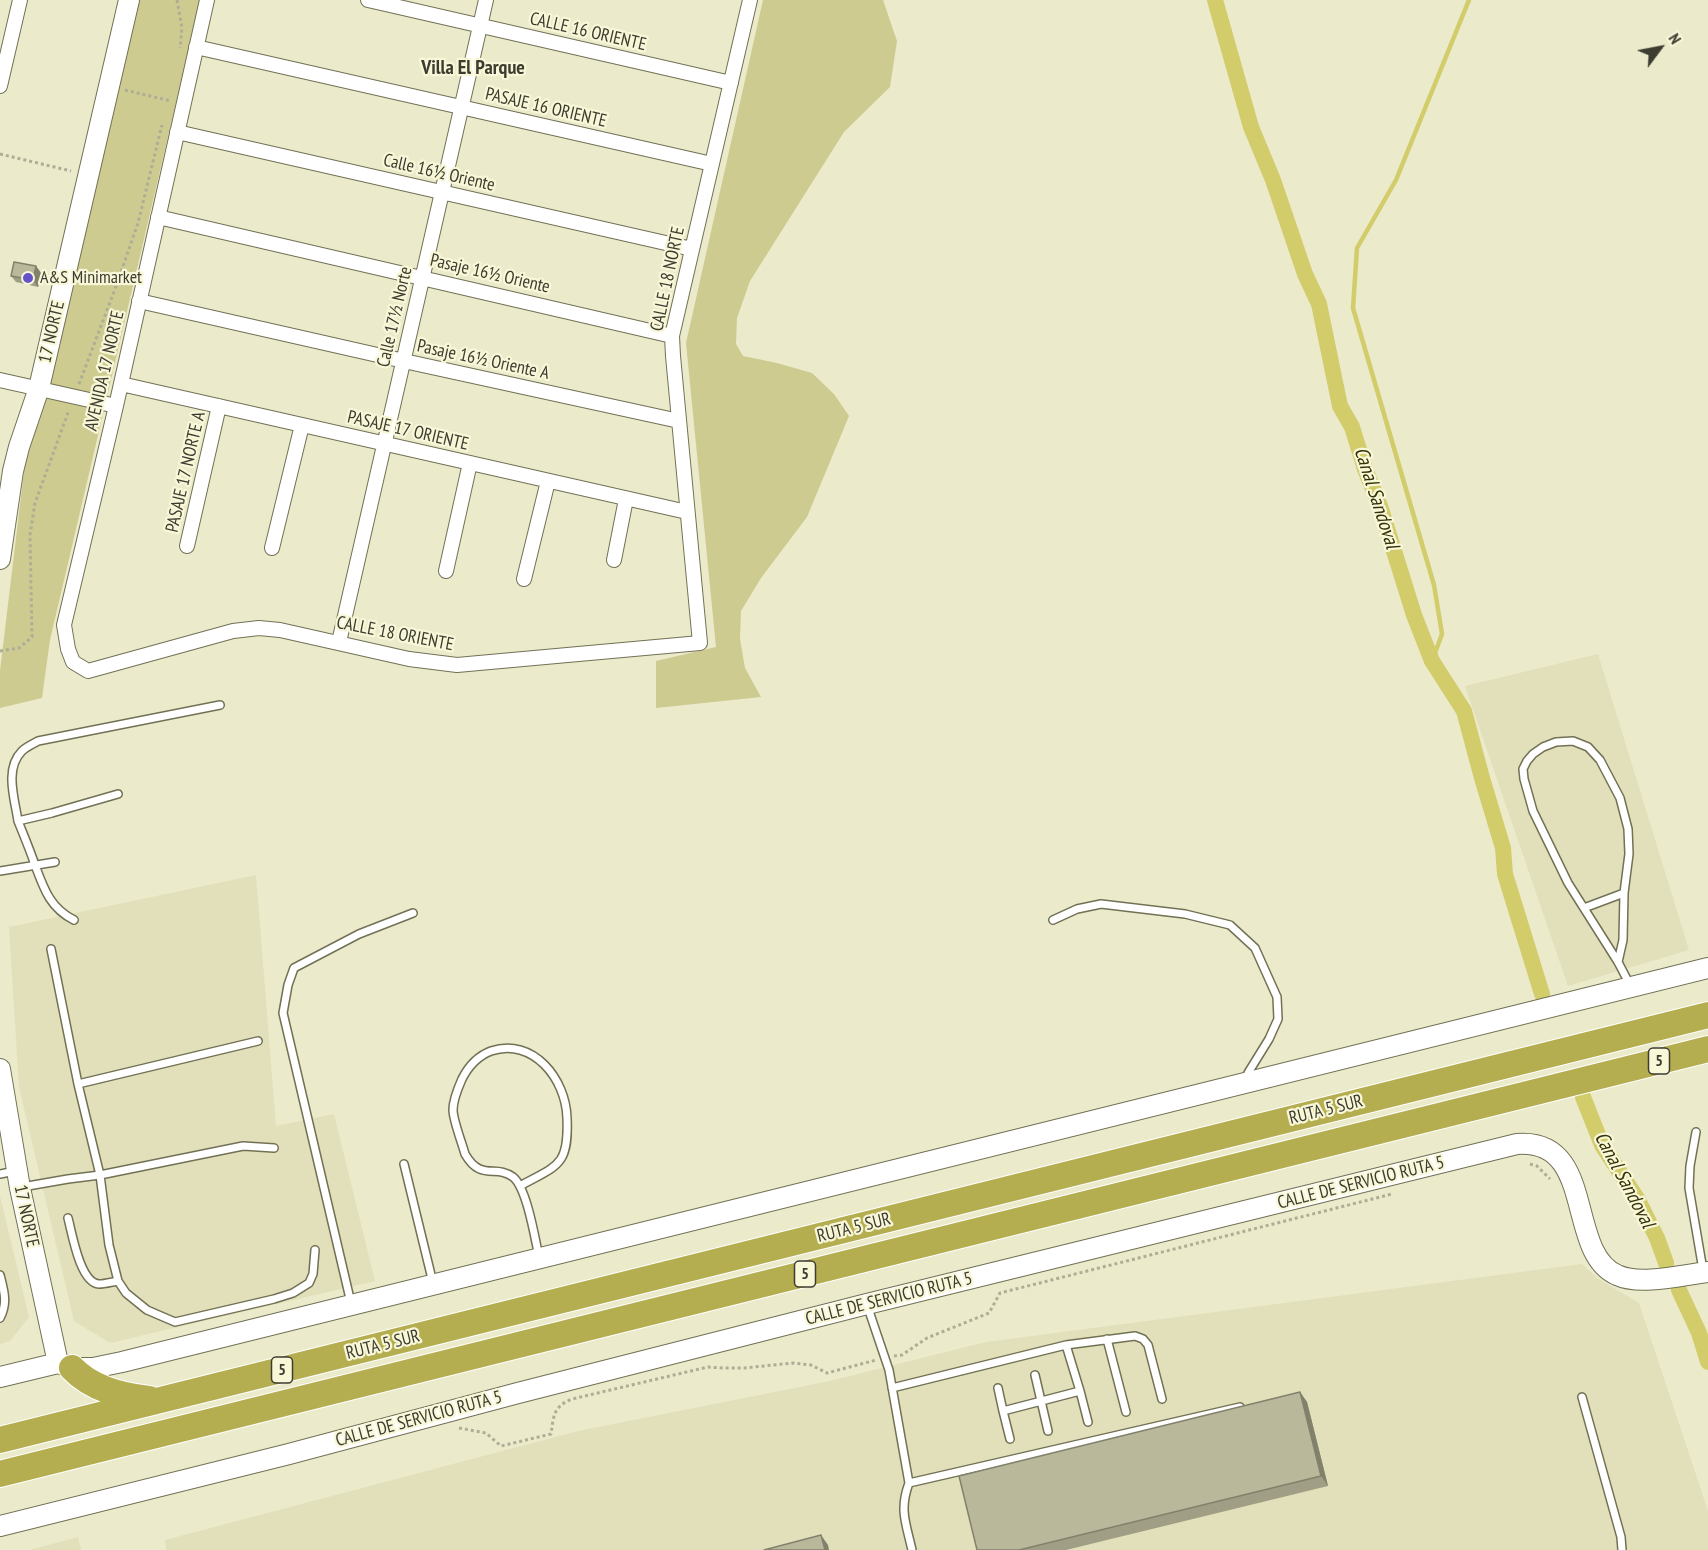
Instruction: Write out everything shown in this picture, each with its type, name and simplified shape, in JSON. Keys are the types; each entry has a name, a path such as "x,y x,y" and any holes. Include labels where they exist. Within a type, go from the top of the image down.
{"highway":[{"name":"RUTA 5 SUR","path":"0,1440 1708,1015"},
{"name":"RUTA 5 SUR","path":"0,1474 1708,1049"},
{"path":"65,1365 92,1384 106,1390 128,1396 164,1400"}],"street":[{"path":"0,86 20,0"},
{"name":"17 NORTE","path":"0,559 13,471 39,388 129,0"},
{"name":"AVENIDA 17 NORTE","path":"88,671 73,662 64,625 116,406 207,0"},
{"name":"CALLE 16 ORIENTE","path":"368,0 730,83"},
{"name":"Calle 17½ Norte","path":"339,642 486,0"},
{"name":"CALLE 18 NORTE","path":"700,643 672,356 672,336 750,0"},
{"name":"PASAJE 16 ORIENTE","path":"196,47 712,164"},
{"name":"Calle 16½ Oriente","path":"177,132 693,249"},
{"name":"Pasaje 16½ Oriente","path":"158,217 672,336"},
{"name":"Pasaje 16½ Oriente A","path":"140,301 678,421"},
{"path":"0,380 116,406"},
{"name":"PASAJE 17 ORIENTE","path":"121,384 687,512"},
{"name":"PASAJE 17 NORTE A","path":"187,546 219,406"},
{"path":"272,548 302,425"},
{"path":"446,571 470,463"},
{"path":"524,579 548,481"},
{"path":"614,560 627,499"},
{"name":"CALLE 18 ORIENTE","path":"88,671 232,631 268,628 408,659 457,665 700,643"},
{"path":"0,1377 65,1365 93,1368 122,1362 1708,968"},
{"name":"17 NORTE","path":"0,1069 12,1178 65,1365"},
{"name":"CALLE DE SERVICIO RUTA 5","path":"0,1526 867,1304 1517,1144 1533,1144 1550,1151 1564,1165 1594,1253 1610,1271 1625,1278 1647,1279 1706,1272"}],"lane":[{"path":"74,920 63,915 43,888 18,821 12,770 21,751 38,741 220,705"},
{"path":"1618,962 1623,940 1624,893 1629,846 1628,830 1620,798 1600,760 1588,747 1572,741 1556,742 1533,754 1523,769 1533,811 1551,851 1631,987"},
{"path":"18,821 118,794"},
{"path":"0,871 56,862"},
{"path":"1584,908 1624,893"},
{"path":"1053,920 1077,909 1101,904 1185,914 1230,925 1255,948 1277,997 1278,1019 1269,1039 1248,1073 1251,1082"},
{"path":"351,1306 283,1013 294,968 359,934 413,913"},
{"path":"51,949 78,1084 100,1175 109,1245 118,1281 126,1293 147,1310 175,1322 293,1293 309,1283 313,1274 315,1250"},
{"path":"78,1084 258,1041"},
{"path":"520,1186 555,1167 564,1157 567,1141 567,1109 563,1093 557,1082 538,1059 523,1050 511,1047 500,1048 485,1053 465,1072 457,1089 453,1110 463,1147 473,1165 485,1171 508,1174 520,1186 539,1258"},
{"path":"1696,1132 1689,1188 1706,1272"},
{"path":"12,1178 68,1179 100,1175 243,1146 274,1148"},
{"path":"404,1164 434,1285"},
{"path":"68,1218 82,1269 90,1280 98,1284 118,1281"},
{"path":"0,1275 5,1304 0,1318"},
{"path":"867,1304 885,1358 892,1388 909,1483 904,1498 903,1513 912,1550"},
{"path":"892,1388 1066,1346 1135,1336 1143,1339 1148,1345 1162,1399"},
{"path":"1107,1339 1126,1412"},
{"path":"1066,1346 1088,1422"},
{"path":"1035,1375 1048,1431"},
{"path":"998,1388 1010,1439"},
{"path":"1003,1411 1080,1391"},
{"path":"1582,1397 1621,1537 1622,1550"},
{"path":"909,1483 1243,1406"}],"path":[{"path":"177,0 182,28 179,58"},
{"path":"109,86 183,104"},
{"path":"0,651 19,648 32,637 30,536 35,503 138,223 163,123"},
{"path":"0,154 88,175"},
{"path":"1521,1162 1537,1166 1550,1179 1568,1174"},
{"path":"452,1429 461,1427 486,1433 501,1446 551,1434 554,1413 562,1403 572,1399 708,1367 744,1368 793,1363 812,1365 828,1373 885,1358 902,1356 927,1338 989,1313 1000,1293 1394,1194"}],"shaded area":[{"path":"135,0 200,0 50,640 42,698 0,708 0,671 25,463"},
{"path":"763,0 883,0 897,41 890,87 844,132 750,281 737,318 736,344 743,356 812,373 834,394 849,416 807,517 761,578 741,611 740,639 745,668 761,697 656,708 656,661 716,647 686,343"},
{"path":"1598,654 1689,950 1568,986 1465,686"},
{"path":"256,875 276,1126 334,1114 375,1281 110,1343 74,1321 19,1087 9,927"},
{"path":"0,1196 29,1317 10,1341 0,1344"},
{"path":"1582,1264 1597,1278 1639,1303 1708,1511 1708,1550 166,1550 165,1540 578,1431 830,1381 986,1342"},
{"path":"78,1537 81,1550 30,1550"}],"building":[{"path":"14,262 36,266 33,280 11,276"},
{"path":"1300,1392 1321,1476 1019,1550 977,1550 959,1476"},
{"path":"821,1535 825,1550 764,1550"}],"waterway":[{"name":"Canal Sandoval","path":"1215,0 1251,127 1273,180 1305,274 1319,304 1340,406 1352,427 1380,506 1414,615 1432,661 1464,711 1503,848 1505,874 1542,994"},
{"path":"1432,661 1442,634 1434,585 1353,308 1357,248 1396,180 1469,0"},
{"name":"Canal Sandoval","path":"1583,1097 1602,1145 1638,1200 1657,1238 1666,1263"},
{"name":"Canal Sandoval","path":"1679,1290 1699,1333 1708,1362"}],"place":[{"name":"A&S Minimarket","path":"28,278"}],"district":[{"name":"Villa El Parque","path":"473,68"}]}
